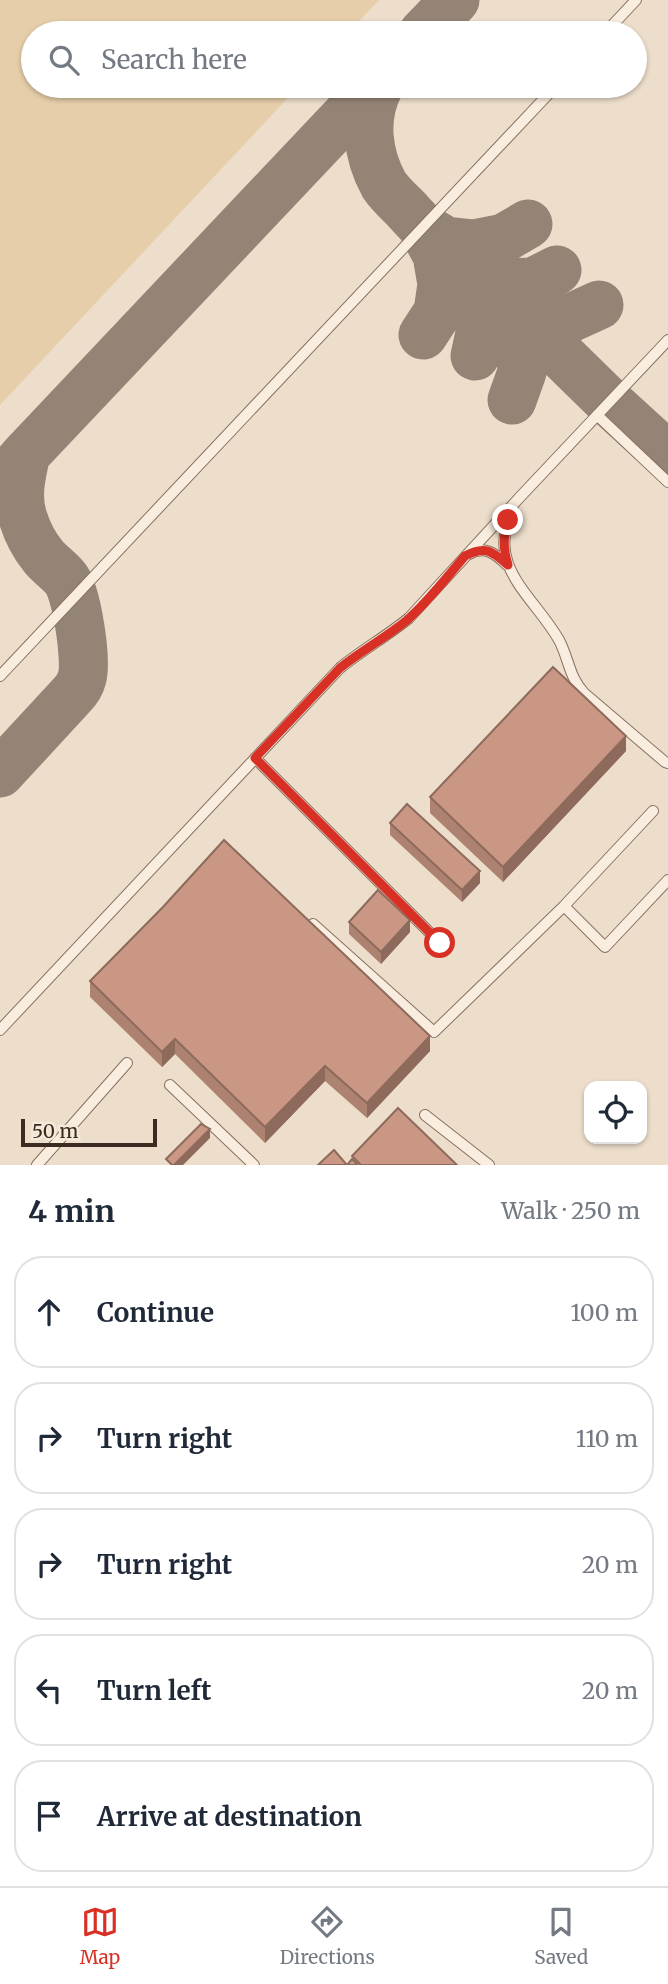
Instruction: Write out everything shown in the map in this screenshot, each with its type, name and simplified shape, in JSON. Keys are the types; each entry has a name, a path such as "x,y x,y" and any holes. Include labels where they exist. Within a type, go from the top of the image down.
{"lane":[{"path":"616,21 636,0"},
{"path":"0,676 544,98"},
{"path":"0,1030 340,668 410,618 668,340"},
{"path":"597,415 668,482"},
{"path":"520,497 504,531 504,543 512,575 549,623 560,642 578,687 668,762"},
{"path":"465,556 486,550 495,553 508,565"},
{"path":"255,758 440,943"},
{"path":"313,924 433,1032 564,906 653,811"},
{"path":"564,906 606,947 668,880"},
{"path":"37,1165 127,1063"},
{"path":"170,1085 254,1165"},
{"path":"425,1115 489,1165"}],"sand":[{"path":"0,0 379,0 359,21 21,21 21,98 288,98 0,405"}],"building":[{"path":"553,667 626,736 503,867 430,797"},
{"path":"407,804 480,871 462,890 390,823"},
{"path":"224,840 430,1036 367,1103 325,1066 265,1127 175,1039 162,1052 90,981"},
{"path":"378,890 410,920 381,952 349,922"},
{"path":"398,1108 457,1165 361,1165 352,1156"},
{"path":"201,1124 210,1129 172,1165 166,1159"},
{"path":"334,1150 347,1165 318,1165"},
{"path":"352,1159 358,1165 347,1165"}],"taxiway":[{"path":"435,21 455,0"},
{"path":"0,484 363,98"},
{"path":"374,98 369,136 374,161 386,188 454,258 504,304 512,307 668,456"},
{"path":"424,228 446,241 474,244 504,238 528,224"},
{"path":"423,229 437,255 442,284 438,312 423,335"},
{"path":"463,266 478,291 482,324 475,356"},
{"path":"475,277 503,283 533,282 557,270"},
{"path":"509,306 535,318 566,320 599,305"},
{"path":"512,307 520,340 522,372 512,400"},
{"path":"0,773 76,690 83,669 80,627 70,587 66,579 45,559 23,518 20,494 26,454"}],"route":[{"path":"440,943 255,758 340,668 410,618 465,556 486,550 495,553 508,565 504,543 508,520"}]}
